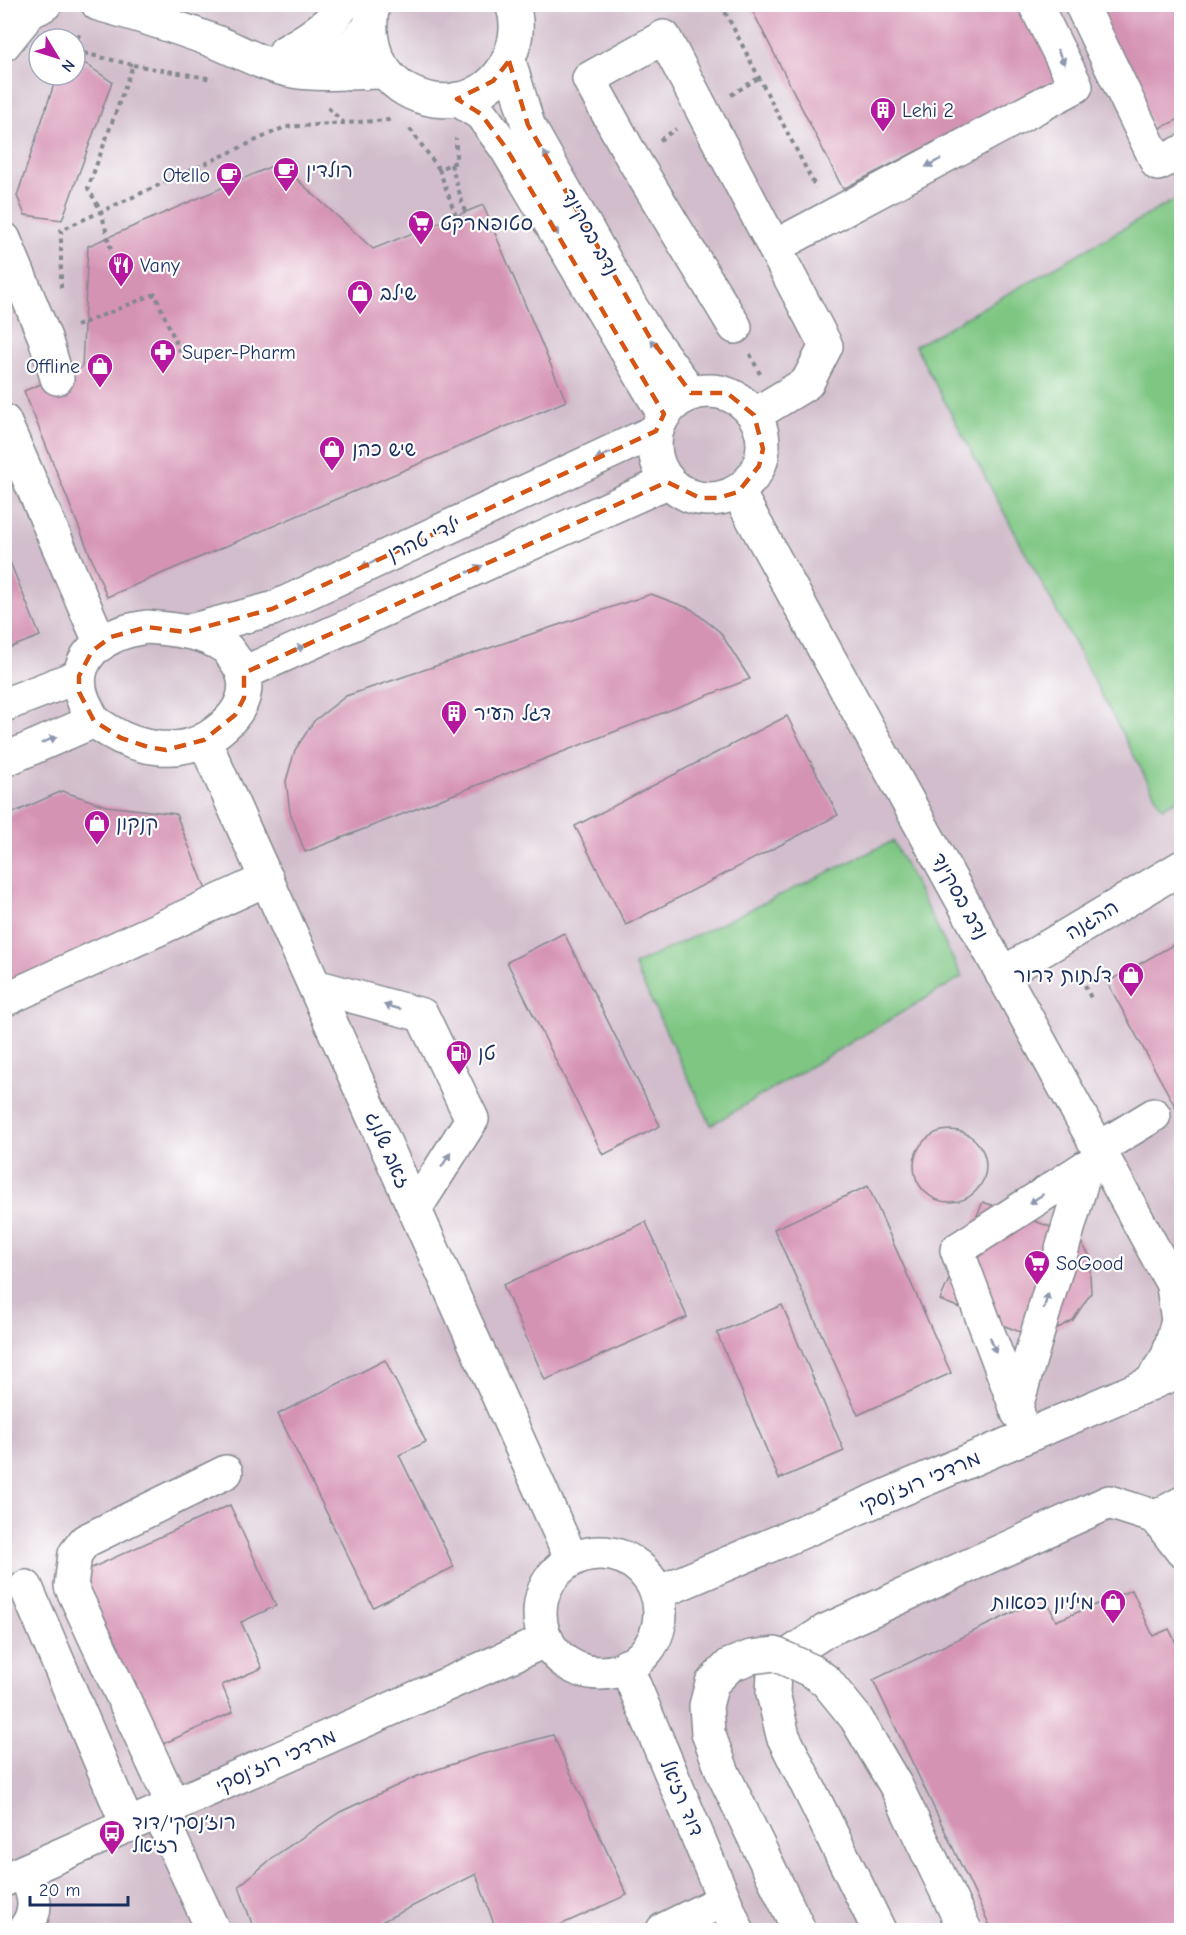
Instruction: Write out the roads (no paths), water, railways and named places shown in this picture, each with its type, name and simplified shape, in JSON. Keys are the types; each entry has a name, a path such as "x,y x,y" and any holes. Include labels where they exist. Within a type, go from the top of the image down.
{"street":[{"path":"98,4 134,10 247,57 293,71 384,72"},
{"path":"285,52 334,20 344,4"},
{"path":"774,247 1076,86 1035,4"},
{"path":"1081,4 1158,164 1182,152"},
{"path":"4,44 37,7"},
{"path":"371,16 374,52 384,72 401,88 423,98 447,101 472,95 493,81 508,61 516,37 519,12"},
{"path":"218,43 285,52 332,52 351,46 371,16"},
{"path":"735,327 632,157 589,79 664,37 826,346 807,383 765,408 743,402 727,393 709,390 691,393 675,402 660,423 654,445 659,466 667,482 683,492 700,498 717,498 738,492 749,482 759,466 763,449 761,431 765,408"},
{"name":"נדב בסקינד","path":"508,61 528,125 637,317 691,393"},
{"name":"נדב בסקינד","path":"457,99 481,114 506,148 660,423"},
{"path":"4,239 45,339 57,378"},
{"path":"4,421 101,644"},
{"name":"ילדי טהרן","path":"186,632 272,609 660,423"},
{"path":"244,673 667,482"},
{"name":"נדב בסקינד","path":"738,492 1002,974 1096,1159 1177,1294"},
{"path":"147,627 186,632 207,638 227,649 244,673 244,698 236,714 223,728 204,740 166,750 121,738 94,721 79,692 79,676 92,651 120,633 147,627"},
{"path":"4,705 79,676"},
{"path":"4,760 94,721"},
{"name":"זאב שלנג","path":"204,740 572,1560"},
{"name":"ההגנה","path":"1002,974 1182,867"},
{"path":"4,1000 267,879"},
{"path":"315,986 422,1015 472,1119 415,1209"},
{"path":"1028,1437 957,1250 1096,1159 1154,1115"},
{"path":"1016,1407 1096,1159"},
{"path":"1150,1384 1168,1356 1178,1321 1177,1294"},
{"name":"מרדכי רוז'נסקי","path":"658,1593 1182,1370"},
{"path":"213,1930 166,1810 71,1586 75,1554 85,1541 226,1472"},
{"path":"879,1930 783,1736 773,1693 774,1672 792,1652 825,1631 1109,1502 1169,1510 1182,1551"},
{"path":"598,1552 617,1554 634,1563 648,1576 658,1593 661,1612 657,1631 649,1649 634,1663 615,1671 595,1673 575,1668 558,1656 547,1640 540,1621 541,1600 549,1582 562,1566 579,1556 598,1552"},
{"path":"26,1587 128,1826"},
{"name":"מרדכי רוז'נסקי","path":"15,1875 547,1640"},
{"path":"799,1930 723,1773 708,1733 706,1706 712,1683 729,1665 751,1657 775,1654 812,1671 826,1681 856,1718 896,1786 965,1930"},
{"name":"דוד רזיאל","path":"626,1666 737,1930"},
{"path":"15,1875 35,1899 30,1923 24,1930"},
{"path":"663,1930 724,1900"}],"place":[{"name":"Lehi 2","path":"883,133"},
{"name":"רולדין","path":"286,193"},
{"name":"Otello","path":"229,198"},
{"name":"סטופמרקט","path":"421,246"},
{"name":"Vany","path":"121,288"},
{"name":"שילב","path":"360,316"},
{"name":"Super-Pharm","path":"163,375"},
{"name":"Offline","path":"100,389"},
{"name":"שיש כהן","path":"332,472"},
{"name":"דגל העיר","path":"454,736"},
{"name":"קנקון","path":"97,846"},
{"name":"דלתות דרור","path":"1131,998"},
{"name":"טן","path":"459,1076"},
{"name":"SoGood","path":"1037,1286"},
{"name":"מיליון כסאות","path":"1113,1625"},
{"name":"רוז׳נסקי/דוד רזיאל","path":"112,1856"}]}
